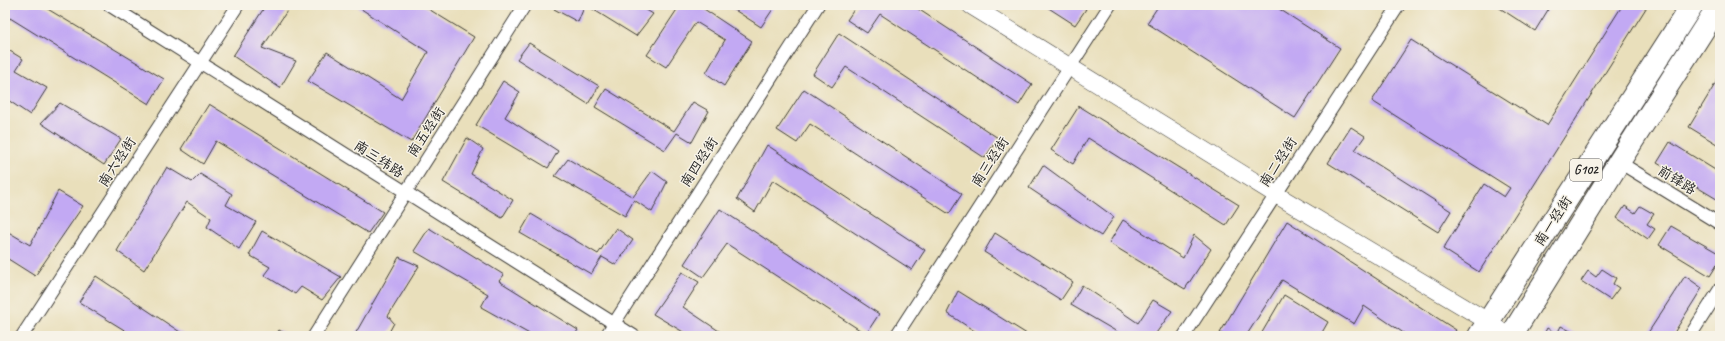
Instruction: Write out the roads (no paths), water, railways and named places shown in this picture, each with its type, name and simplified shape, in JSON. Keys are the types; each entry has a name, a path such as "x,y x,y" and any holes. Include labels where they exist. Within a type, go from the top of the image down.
{"highway":[{"name":"南一经街","path":"1496,332 1692,5"},
{"name":"南一经街","path":"1496,332 1619,162 1719,5"}],"street":[{"name":"南三纬路","path":"109,5 634,336"},
{"name":"南六经街","path":"22,336 238,5"},
{"name":"南五经街","path":"314,336 525,5"},
{"name":"南四经街","path":"606,336 818,5"},
{"path":"970,5 1496,332"},
{"name":"南三经街","path":"896,336 1110,5"},
{"name":"南二经街","path":"1184,336 1399,5"},
{"name":"前锋路","path":"1619,162 1720,224"},
{"path":"1690,336 1720,289"}]}
